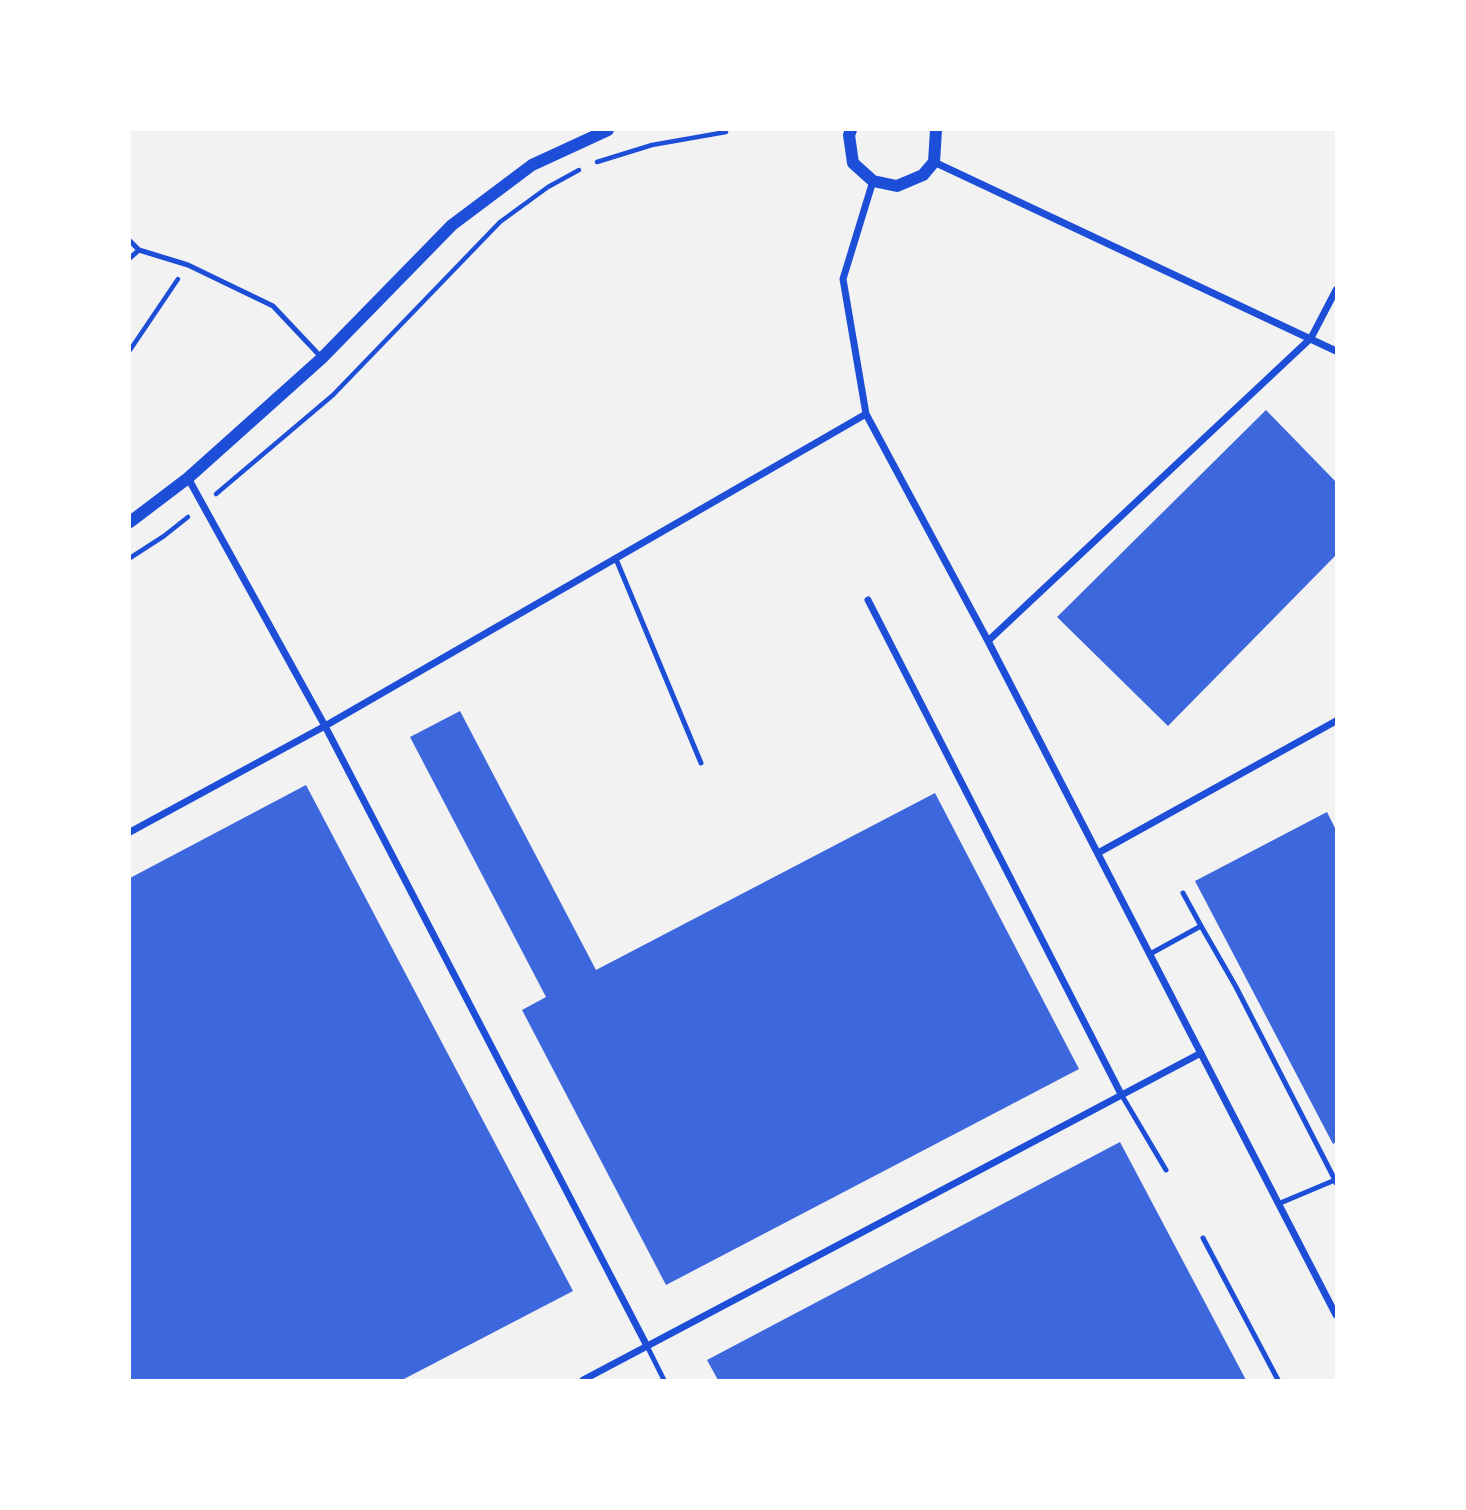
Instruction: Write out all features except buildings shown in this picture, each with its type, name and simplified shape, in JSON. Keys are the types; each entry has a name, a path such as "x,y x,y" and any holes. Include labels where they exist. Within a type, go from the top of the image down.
{"street":[{"path":"130,522 188,478 322,358 452,225 532,165 608,130"},
{"path":"851,130 849,135 853,163 873,181 897,186 923,175 934,162 936,130"},
{"path":"934,162 1336,351"},
{"path":"873,181 843,279 866,414 988,641 1336,1315"},
{"path":"988,641 1311,338 1336,290"},
{"path":"130,832 326,726 866,414"},
{"path":"188,478 326,726 647,1346"},
{"path":"868,600 1121,1094"},
{"path":"1098,853 1336,720"},
{"path":"583,1381 1201,1053"}],"lane":[{"path":"130,241 139,250 188,265 273,306 322,358"},
{"path":"130,258 139,250"},
{"path":"616,559 701,763"},
{"path":"1183,893 1236,987 1336,1182 1278,1204"},
{"path":"1150,954 1201,926"},
{"path":"1121,1094 1166,1170"},
{"path":"1203,1238 1278,1381"},
{"path":"647,1346 664,1381"}],"path":[{"path":"592,164 652,145 726,130"},
{"path":"130,558 164,536 203,505 333,395 500,222 548,187 581,170"},
{"path":"130,350 188,265"}]}
